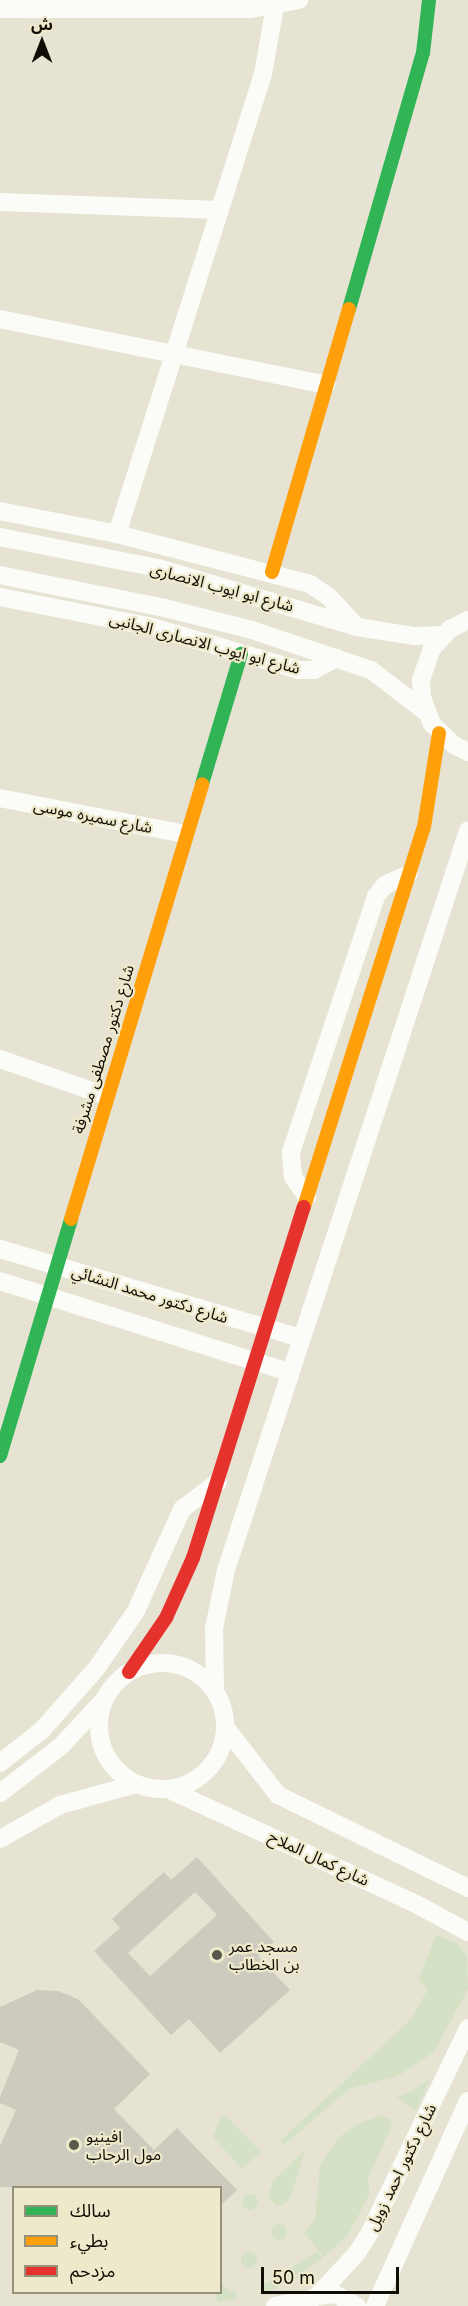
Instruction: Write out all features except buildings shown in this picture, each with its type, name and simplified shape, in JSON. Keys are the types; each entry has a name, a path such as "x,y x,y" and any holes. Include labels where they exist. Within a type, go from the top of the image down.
{"street":[{"path":"0,9 164,11 275,6 299,0"},
{"path":"272,572 423,52 429,0"},
{"path":"117,534 263,74 275,6"},
{"path":"0,202 220,210"},
{"path":"0,319 326,385"},
{"path":"0,511 117,534 272,572 310,584 328,596 357,627"},
{"name":"شارع ابو ايوب الانصارى","path":"0,537 168,571 357,627 414,636 443,635"},
{"name":"شارع ابو ايوب الانصارى","path":"0,575 165,608 252,630 371,670 427,713"},
{"name":"شارع ابو ايوب الانصارى الجانبى","path":"0,597 148,626 299,670 314,670 337,658"},
{"path":"465,619 443,635 425,663 422,697 427,713 439,733 468,752"},
{"name":"شارع دكتور مصطفى مشرفة","path":"0,1456 54,1265 242,654"},
{"path":"0,1793 61,1746 129,1672 181,1589 218,1482 409,874 431,796 439,733"},
{"name":"شارع سميره موسى","path":"0,798 186,834"},
{"path":"468,831 289,1372 220,1595 212,1651 215,1691 226,1728 278,1795 468,1888"},
{"path":"307,1197 293,1177 291,1152 376,896 390,882 409,874"},
{"path":"0,1059 106,1096"},
{"name":"شارع دكتور محمد النشائي","path":"0,1249 300,1338"},
{"name":"شارع دكتور محمد النشائي","path":"0,1281 289,1372"},
{"path":"0,1763 42,1730 96,1669 141,1602 182,1509 218,1482"},
{"path":"129,1672 144,1665 176,1664 191,1670 215,1691"},
{"path":"104,1700 99,1728 106,1755 114,1767 137,1784"},
{"path":"0,1839 60,1804 137,1784 168,1789 202,1776 214,1762 226,1728"},
{"name":"شارع كمال الملاح","path":"168,1789 416,1904 468,1932"},
{"name":"شارع دكتور احمد زويل","path":"310,2300 357,2253 370,2232 468,2028"},
{"name":"شارع دكتور احمد زويل","path":"375,2306 468,2101"},
{"path":"275,2306 335,2294 357,2306"}],"green space":[{"path":"436,1935 458,1944 467,1957 468,1989 434,2052 398,2076 349,2089 284,2145 280,2141 411,2019 428,1989 418,1980"},
{"path":"429,2080 416,2111 397,2097 410,2092"},
{"path":"226,2116 261,2152 242,2169 213,2137 221,2117"},
{"path":"379,2116 389,2118 392,2125 368,2178 370,2193 348,2235 324,2257 304,2233 315,2220 320,2165 338,2138 356,2125"},
{"path":"305,2150 290,2198 283,2205 275,2205 268,2196 273,2181"},
{"path":"250,2194 256,2196 258,2202 256,2208 250,2210 244,2208 242,2202 244,2196"},
{"path":"279,2224 285,2226 287,2232 285,2238 279,2240 273,2238 271,2232 273,2226"},
{"path":"318,2251 323,2259 267,2294 262,2286"},
{"path":"249,2252 255,2254 257,2260 255,2266 249,2268 243,2266 241,2260 243,2254"},
{"path":"222,2283 229,2292 235,2290 237,2299 218,2302 214,2294 222,2294"}],"traffic: fast":[{"path":"349,309 423,53 429,0"},
{"path":"202,784 241,654"},
{"path":"0,1456 71,1219"}],"traffic: slow":[{"path":"272,572 349,309"},
{"path":"304,1207 424,827 439,733"},
{"path":"71,1219 202,784"}],"traffic: jam":[{"path":"129,1672 166,1618 193,1558 304,1207"}],"place":[{"name":"مسجد عمر بن الخطاب","path":"217,1955"},
{"name":"افينيو مول الرحاب","path":"74,2145"}]}
